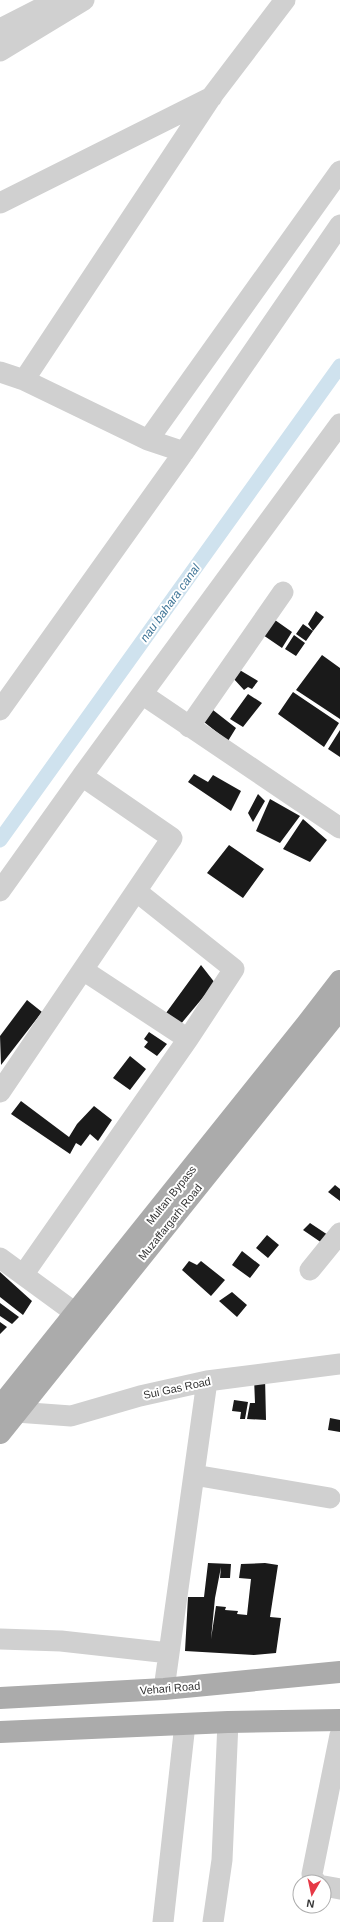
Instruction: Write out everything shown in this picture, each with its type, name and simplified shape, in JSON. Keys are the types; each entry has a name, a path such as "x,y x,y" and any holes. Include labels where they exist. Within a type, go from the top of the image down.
{"main road":[{"name":"Multan Bypass","path":"8,1409 83,1318 340,981"},
{"name":"Muzaffargarh Road","path":"83,1318 340,1009"},
{"path":"0,1433 8,1409"},
{"name":"Vehari Road","path":"0,1698 164,1689 340,1672"},
{"path":"0,1732 228,1722 340,1720"}],"street":[{"path":"24,380 212,96 285,0"},
{"path":"0,29 73,1"},
{"path":"0,51 73,1"},
{"path":"0,203 212,96"},
{"path":"148,440 340,171"},
{"path":"0,710 184,452 340,225"},
{"path":"0,372 24,380 148,440 184,452"},
{"path":"0,892 82,776 340,424"},
{"path":"189,727 283,592"},
{"path":"142,694 340,828"},
{"path":"0,1092 172,838 82,776"},
{"path":"23,1275 188,1039 234,969 136,891"},
{"path":"83,970 188,1039"},
{"path":"310,1270 340,1233"},
{"path":"0,1258 83,1318"},
{"name":"Sui Gas Road","path":"8,1409 71,1416 140,1396 207,1381 340,1364"},
{"path":"164,1689 207,1381"},
{"path":"194,1475 330,1498"},
{"path":"0,1639 60,1640 169,1653"},
{"path":"213,1922 222,1860 228,1722"},
{"path":"163,1922 185,1724"},
{"path":"312,1874 340,1735"}],"building":[{"path":"316,611 324,617 313,631 308,624"},
{"path":"275,620 292,632 282,648 263,635"},
{"path":"303,624 313,631 306,641 296,634"},
{"path":"294,635 305,643 296,656 285,649"},
{"path":"322,655 340,668 340,719 296,690"},
{"path":"238,669 258,681 252,689 248,687 244,690 233,678"},
{"path":"293,692 339,723 324,747 278,714"},
{"path":"248,694 262,703 243,727 230,719"},
{"path":"213,710 236,728 228,741 204,722"},
{"path":"340,730 340,757 328,749"},
{"path":"194,774 208,782 213,775 241,791 231,811 188,782"},
{"path":"258,794 265,801 253,822 248,813"},
{"path":"270,799 300,816 280,843 256,831"},
{"path":"303,819 327,840 310,862 283,849"},
{"path":"229,845 264,869 243,898 207,873"},
{"path":"201,965 215,983 180,1025 166,1013"},
{"path":"27,1000 42,1012 1,1065 0,1036"},
{"path":"149,1032 167,1044 157,1056 144,1047 148,1042 144,1039"},
{"path":"130,1056 146,1069 130,1090 113,1078"},
{"path":"21,1101 69,1137 77,1124 94,1106 112,1120 98,1141 90,1134 81,1146 76,1143 70,1154 11,1114"},
{"path":"335,1185 340,1189 340,1201 328,1192"},
{"path":"310,1223 328,1235 322,1243 303,1230"},
{"path":"267,1235 279,1245 268,1258 256,1248"},
{"path":"242,1251 260,1265 250,1278 232,1265"},
{"path":"189,1261 197,1265 201,1261 225,1280 211,1296 182,1270"},
{"path":"0,1272 32,1301 23,1315 0,1297"},
{"path":"232,1292 247,1305 237,1317 219,1301"},
{"path":"0,1303 19,1317 12,1324 0,1316"},
{"path":"0,1322 7,1327 0,1334"},
{"path":"265,1377 266,1420 247,1419 250,1403 255,1403 254,1378"},
{"path":"234,1400 248,1402 245,1419 240,1419 241,1412 232,1411"},
{"path":"330,1418 340,1420 340,1432 328,1430"},
{"path":"208,1563 231,1564 230,1578 220,1578 221,1567 215,1598 211,1639 216,1606 226,1607 225,1610 238,1611 237,1614 247,1615 251,1579 239,1578 241,1564 265,1563 278,1565 270,1617 281,1618 276,1653 254,1655 185,1651 188,1597 204,1597"}],"waterway":[{"name":"nau bahara canal","path":"0,840 340,366"}]}
